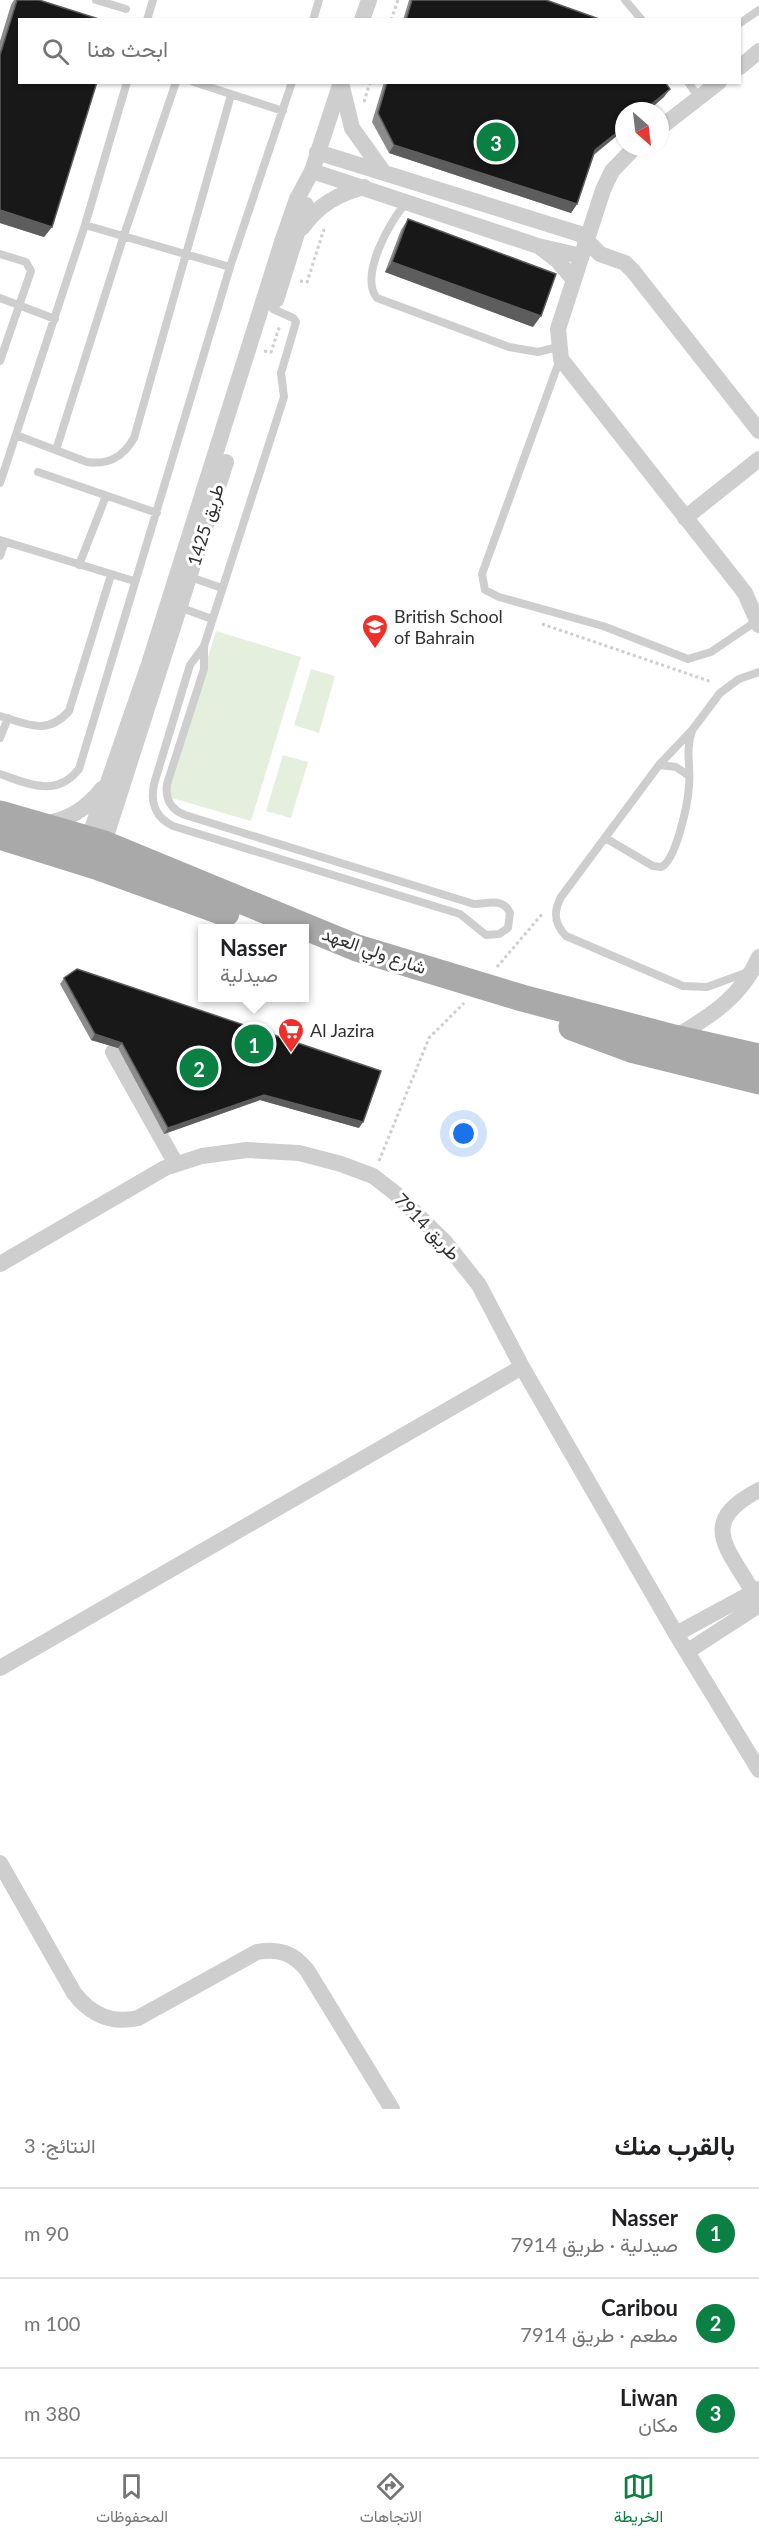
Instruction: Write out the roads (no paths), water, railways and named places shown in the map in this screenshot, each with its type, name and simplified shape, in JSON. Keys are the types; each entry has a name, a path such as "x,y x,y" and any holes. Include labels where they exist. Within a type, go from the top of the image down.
{"main road":[{"name":"شارع ولي العهد","path":"0,814 34,824 92,852 259,924"},
{"name":"شارع ولي العهد","path":"0,836 92,852 291,924"},
{"name":"شارع ولي العهد","path":"309,931 520,1004 634,1050 759,1081"},
{"name":"شارع ولي العهد","path":"309,943 477,990"},
{"name":"شارع ولي العهد","path":"520,1004 759,1057"}],"street":[{"path":"363,18 369,0"},
{"path":"741,65 759,51"},
{"name":"طريق 1425","path":"184,575 282,242 297,199 309,177 340,84"},
{"path":"341,84 352,128 386,172 383,194"},
{"path":"669,121 716,84"},
{"path":"317,152 386,172 586,238 600,254 624,263 633,271 759,431"},
{"path":"626,156 612,171 586,238 558,329 559,353 744,593 759,623"},
{"path":"309,177 364,187 538,246 581,256"},
{"name":"طريق 1425","path":"92,852 298,233 307,202 309,177"},
{"path":"298,233 326,203 348,191 364,187"},
{"path":"538,246 558,261 574,280"},
{"path":"685,518 759,459"},
{"name":"طريق 1425","path":"92,852 106,783 174,605"},
{"path":"34,824 51,823 68,818 83,809 106,783"},
{"path":"674,1038 728,1004 756,963"},
{"path":"113,1052 176,1164"},
{"name":"طريق 7914","path":"0,1264 165,1168 202,1156 247,1150 299,1153 374,1176 395,1193 445,1242 472,1277 676,1634 759,1770"},
{"path":"0,1668 522,1367"},
{"path":"757,1595 721,1533 724,1517 732,1506 759,1490"},
{"path":"676,1634 757,1595"},
{"path":"688,1651 757,1595"},
{"path":"0,1863 74,1993 82,2003 102,2017 126,2020 138,2018 257,1952 268,1950 291,1954 307,1970 392,2109"}],"lane":[{"path":"96,0 126,9"},
{"path":"148,18 153,0"},
{"path":"313,18 319,0"},
{"path":"625,0 640,18"},
{"path":"741,22 759,10"},
{"path":"0,483 85,225 126,84"},
{"path":"56,450 124,235 175,84"},
{"path":"200,84 283,111"},
{"path":"0,774 40,787 51,788 72,778 79,769 230,267 291,84"},
{"path":"689,84 699,98"},
{"path":"16,435 98,463 110,461 128,448 134,438 184,252 231,95"},
{"path":"407,202 387,231 371,277 371,288 377,298 509,347 559,353 482,574 485,590 499,597 603,626 688,658 711,652 759,623"},
{"path":"85,225 230,267"},
{"path":"0,254 26,262 30,268 19,305 2,347 0,362"},
{"path":"0,298 55,318"},
{"path":"204,646 190,665 154,784 152,802 160,817 173,826 460,914 486,935 499,934 508,928 510,913 504,905 492,902 480,904 185,815 174,809 167,797 167,784 204,669 204,646 284,397 281,373 296,322 293,318 273,309"},
{"path":"38,472 157,513"},
{"path":"80,565 106,495"},
{"path":"0,556 2,541 134,582"},
{"path":"0,738 4,717 38,727 50,726 61,720 69,711 111,575"},
{"path":"184,575 222,588"},
{"path":"174,605 212,619"},
{"path":"756,963 717,985 683,986 566,936 556,922 557,905 659,765 729,686 759,672"},
{"path":"607,839 653,866 665,866 671,860 687,805 688,747 693,729"},
{"path":"659,765 675,767 689,776"},
{"path":"470,920 480,904"}],"place":[{"name":"Liwan","path":"496,142"},
{"name":"British School of Bahrain","path":"375,650"},
{"name":"Nasser","path":"254,1044"},
{"name":"Al Jazira","path":"291,1054"},
{"name":"Caribou","path":"199,1068"}]}
